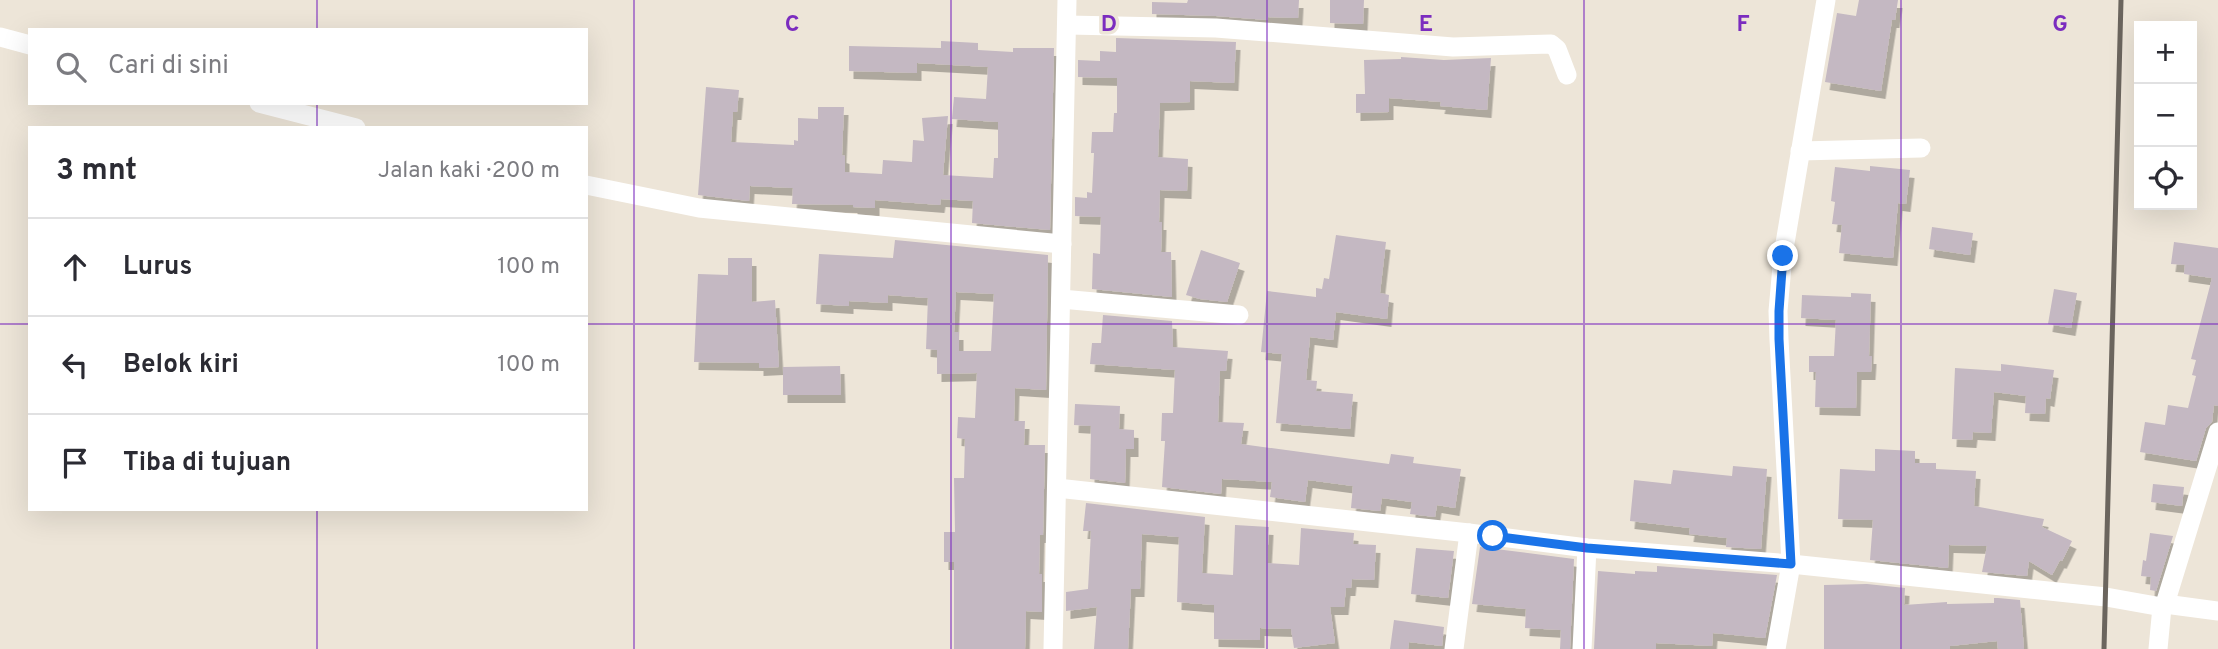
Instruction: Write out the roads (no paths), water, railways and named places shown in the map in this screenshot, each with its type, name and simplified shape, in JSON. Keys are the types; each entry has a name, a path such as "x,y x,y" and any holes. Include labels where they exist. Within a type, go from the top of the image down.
{"street":[{"path":"1053,649 1067,0"},
{"path":"1776,649 1791,564 1779,311 1783,256 1826,0"},
{"path":"1067,25 1216,28 1452,47 1551,44 1557,49 1567,75"},
{"path":"0,37 28,44"},
{"path":"267,105 348,126"},
{"path":"1800,152 1921,148"},
{"path":"588,185 699,208 1062,244"},
{"path":"1061,299 1239,315"},
{"path":"2158,649 2163,606 2218,432"},
{"path":"1057,488 1587,548 1791,564 2218,611"},
{"path":"1454,649 1469,533"},
{"path":"1582,649 1587,548"}],"railway":[{"path":"2104,649 2121,0"}]}
